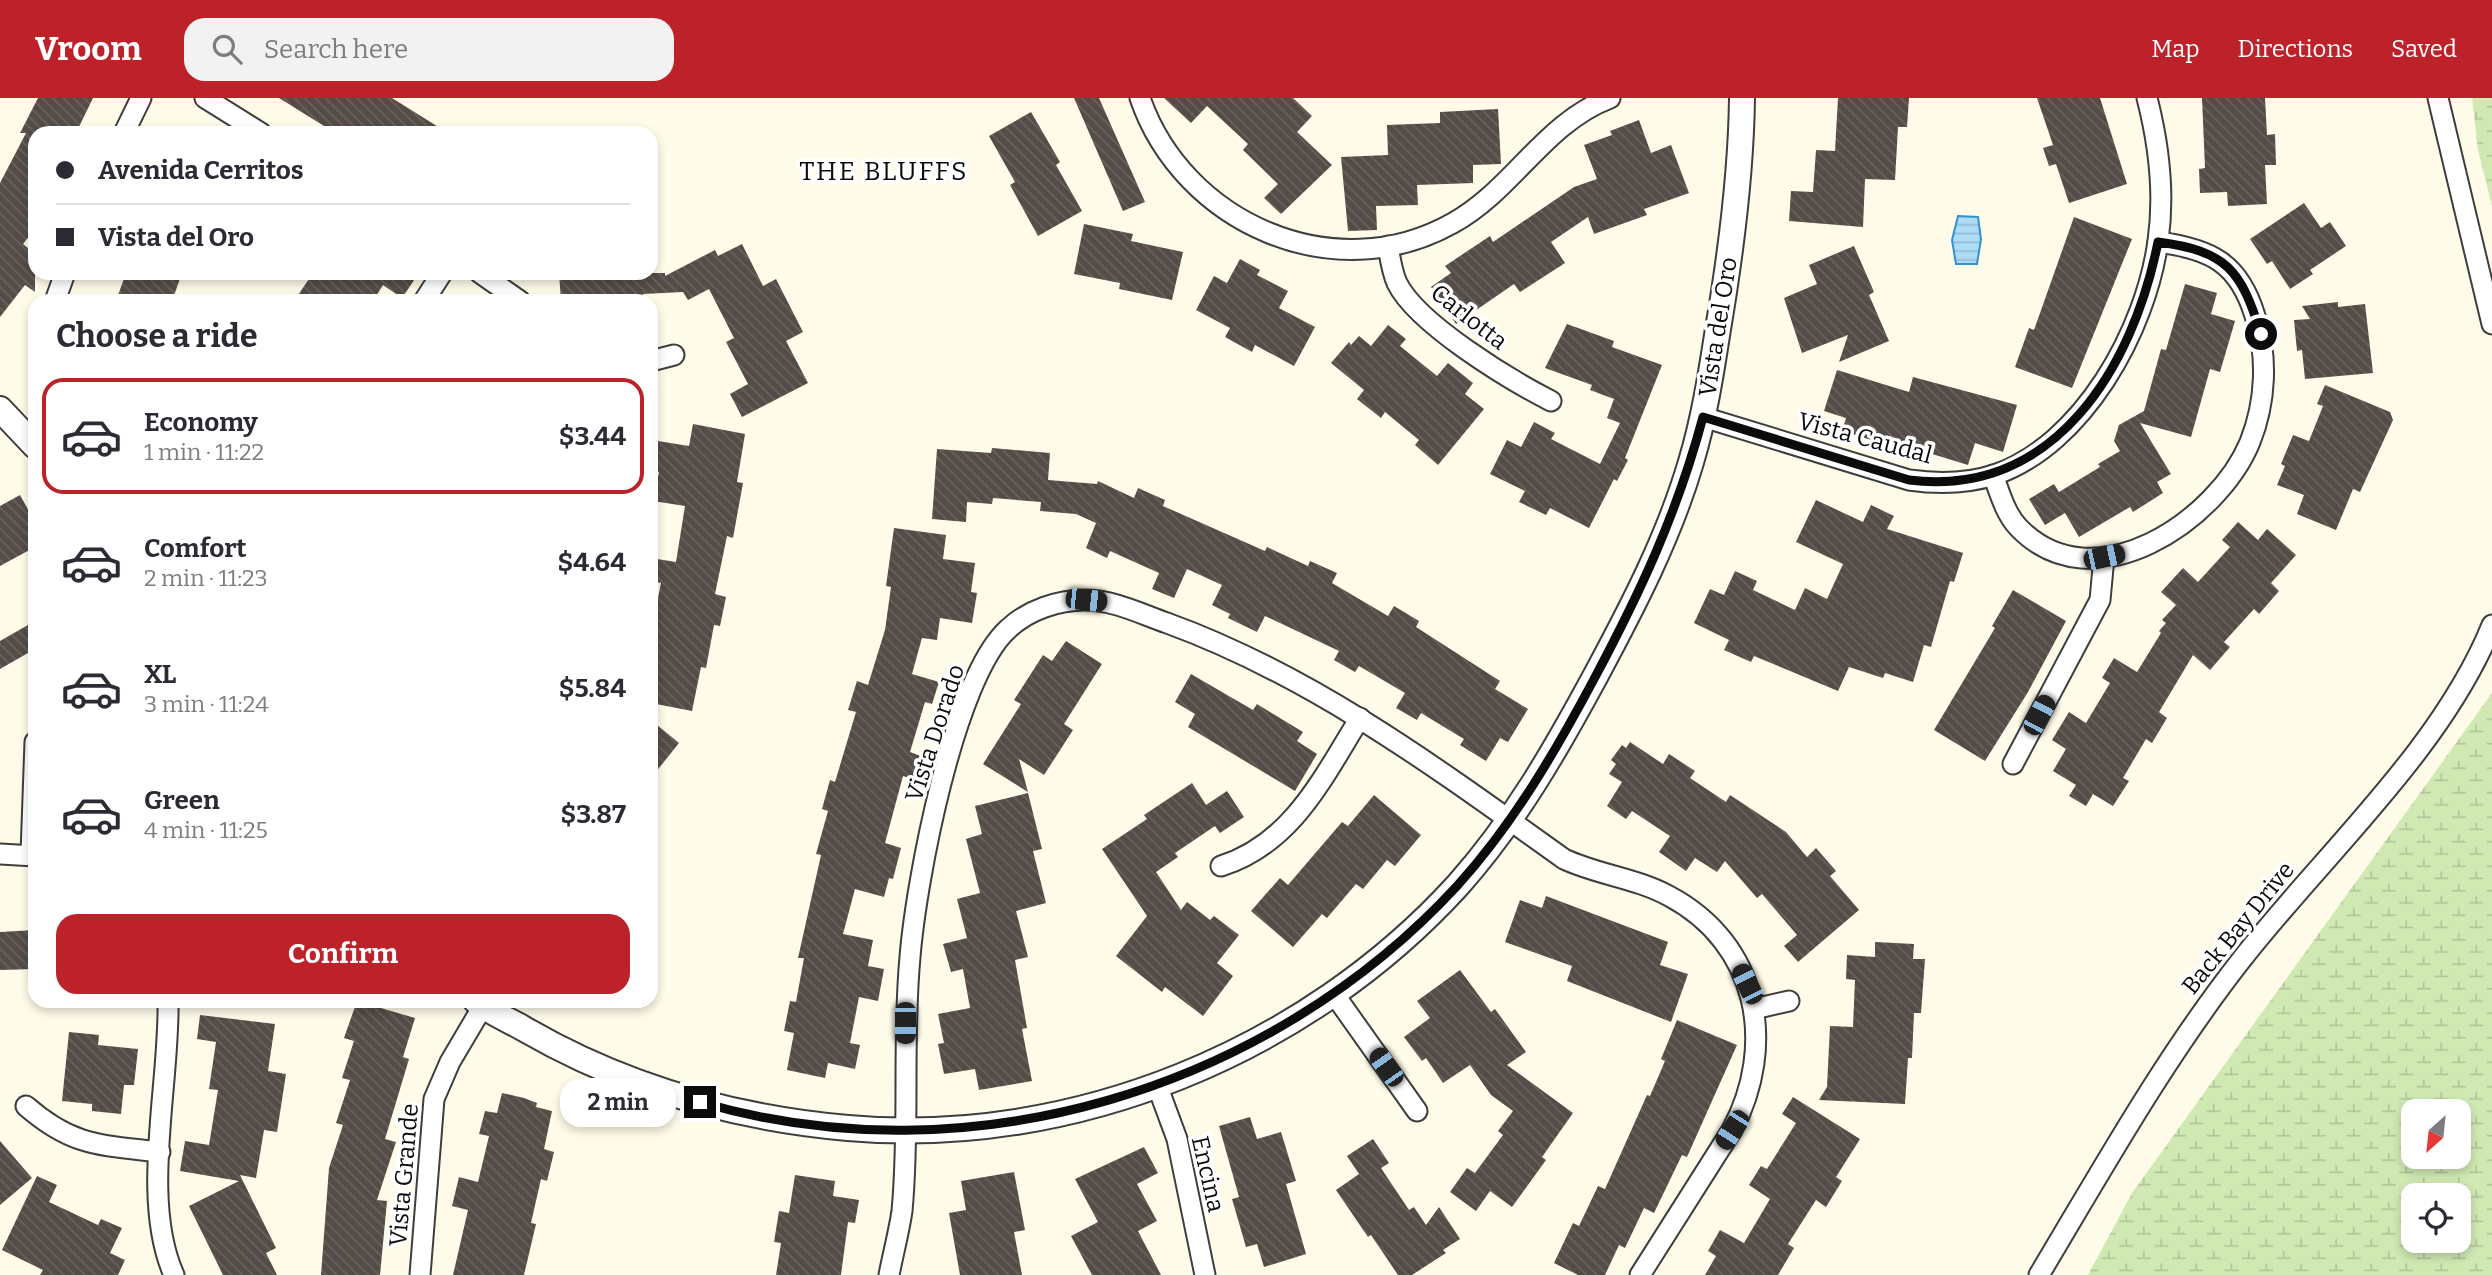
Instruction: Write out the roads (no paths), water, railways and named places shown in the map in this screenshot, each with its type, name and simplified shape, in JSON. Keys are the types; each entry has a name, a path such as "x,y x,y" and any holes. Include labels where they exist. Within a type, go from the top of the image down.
{"street":[{"path":"127,126 141,98"},
{"path":"205,98 250,126"},
{"path":"1140,98 1163,147 1183,174 1207,198 1235,218 1265,233 1298,244 1331,249 1388,246 1453,224 1481,205 1507,182 1546,139 1573,118 1610,98"},
{"name":"Vista del Oro","path":"491,1008 580,1059 663,1091 726,1110 796,1123 904,1130 1014,1122 1122,1097 1157,1085 1251,1044 1334,994 1429,914 1510,821 1552,757 1636,601 1673,518 1703,417 1736,211 1742,98"},
{"name":"Vista Caudal","path":"1703,417 1909,480 1935,483 1968,481 1993,475 2044,447 2098,389 2118,360 2140,311 2158,242 2161,170 2147,98"},
{"path":"2438,98 2492,324"},
{"path":"1993,475 2006,510 2018,527 2034,540 2053,550 2075,556 2104,557 2157,541 2190,520 2212,500 2231,476 2250,442 2261,403 2264,374 2261,334 2249,296 2238,277 2219,260 2200,249 2158,242"},
{"name":"Carlotta","path":"1388,246 1397,283 1411,304 1477,357 1551,401"},
{"path":"490,280 510,294"},
{"path":"658,359 674,355"},
{"path":"0,410 28,439"},
{"path":"2013,764 2099,600 2104,557"},
{"name":"Vista Dorado","path":"889,1275 901,1215 905,1023 910,953 930,831 945,771 978,672 993,646 1009,628 1039,609 1062,602 1086,600 1111,603 1244,656 1360,718 1564,859 1587,870 1645,885 1691,909 1716,932 1732,953 1747,984 1754,1009 1758,1042 1755,1065 1744,1108 1640,1275"},
{"name":"Back Bay Drive","path":"2039,1275 2191,1027 2250,948 2428,734 2477,660 2492,625"},
{"path":"1221,866 1257,849 1281,833 1305,808 1360,718"},
{"path":"0,854 28,855"},
{"path":"1334,994 1417,1111"},
{"path":"1754,1009 1789,1001"},
{"path":"168,1008 159,1214 163,1241 174,1275"},
{"name":"Vista Grande","path":"419,1275 434,1099 450,1062 479,1008"},
{"name":"Encina","path":"1157,1085 1177,1139 1205,1275"},
{"path":"26,1105 49,1126 70,1138 94,1145 160,1152"}],"water":[{"path":"1958,216 1978,217 1981,239 1977,264 1956,264 1952,240"}],"district":[{"name":"THE BLUFFS","path":"884,171"}]}
